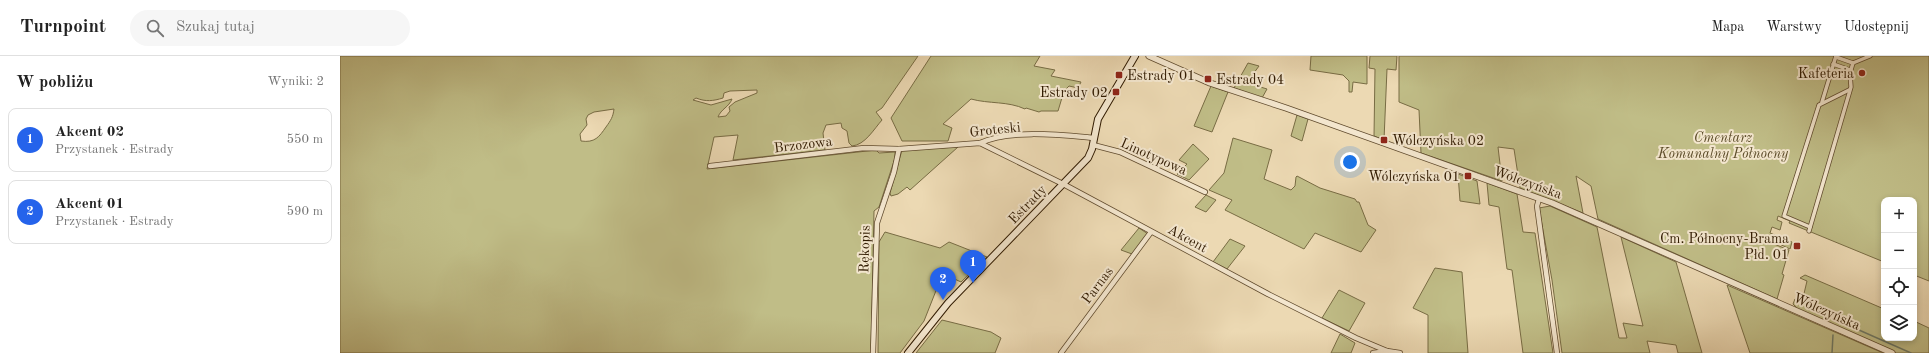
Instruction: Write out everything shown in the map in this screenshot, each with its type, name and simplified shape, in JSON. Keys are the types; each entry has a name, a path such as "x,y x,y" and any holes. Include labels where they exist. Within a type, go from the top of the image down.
{"main road":[{"name":"Estrady","path":"908,353 948,303 1088,158 1093,145 1097,124 1102,113 1135,56"}],"street":[{"name":"Wólczyńska","path":"1148,56 1210,83 1286,108 1539,198 1892,353"},
{"path":"1810,227 1784,216 1836,56 1853,63"},
{"path":"1809,231 1851,87 1849,78 1850,70 1853,63 1867,56"},
{"path":"1833,64 1850,70"},
{"path":"1822,102 1850,90"},
{"name":"Groteski","path":"899,148 980,143 986,138 1065,135 1094,138"},
{"name":"Akcent","path":"980,143 1268,294 1356,338 1387,351"},
{"name":"Linotypowa","path":"1093,145 1120,152 1206,192"},
{"name":"Brzozowa","path":"710,166 864,148 899,148"},
{"name":"Rękopis","path":"873,353 876,228 878,216 894,172 899,148"},
{"path":"1539,198 1537,206 1557,353"},
{"name":"Parnas","path":"1061,353 1151,232"},
{"path":"1373,353 1387,351 1400,353"}],"green space":[{"path":"340,56 918,56 882,108 876,112 882,120 861,143 852,146 849,143 847,131 842,128 841,123 826,125 823,133 825,150 733,160 738,135 714,137 707,169 876,150 879,153 895,152 895,158 879,207 874,211 871,353 340,353","holes":["757,90 757,93 735,102 729,107 730,111 726,116 718,117 732,99 711,105 693,100 696,98 706,101 723,98 724,93 730,91","614,109 610,120 599,136 590,141 581,141 580,134 587,125 586,119 588,115 594,112"]},
{"path":"931,56 1040,56 1034,66 1055,70 1051,76 1081,82 1078,88 1069,86 1064,91 1058,111 1039,112 1019,106 971,99 943,124 952,128 948,141 902,141 891,118"},
{"path":"1311,56 1367,56 1367,84 1353,82 1352,92 1349,92 1349,81 1343,75 1310,70"},
{"path":"1370,56 1397,56 1396,70 1387,69 1384,140 1374,136 1375,69 1369,68"},
{"name":"Cmentarz Komunalny Północny","path":"1399,56 1929,56 1929,281 1917,276 1917,197 1881,197 1881,261 1789,223 1790,221 1778,216 1777,220 1782,222 1780,230 1772,227 1770,233 1792,242 1790,249 1775,242 1774,244 1789,250 1777,299 1598,219 1591,186 1576,176 1583,213 1520,188 1514,149 1498,147 1502,181 1421,153 1419,110 1399,102"},
{"path":"1248,63 1259,66 1251,77 1254,79 1251,84 1267,89 1262,98 1234,88"},
{"path":"1211,86 1228,92 1212,132 1194,126"},
{"path":"1297,115 1308,119 1302,141 1291,136"},
{"path":"1233,138 1272,150 1264,179 1291,190 1295,186 1297,176 1320,188 1355,199 1359,202 1368,225 1376,230 1361,252 1315,233 1304,249 1225,210 1232,200 1209,190 1224,173"},
{"path":"1193,144 1209,159 1189,180 1177,174 1187,164 1179,160"},
{"path":"958,147 910,190 907,187 898,194 891,196 890,193 902,150"},
{"path":"1458,174 1477,181 1480,204 1460,201"},
{"path":"1487,183 1517,194 1523,232 1535,233 1553,353 1523,353 1512,270 1507,269 1499,207 1489,205"},
{"path":"1206,195 1216,200 1206,212 1195,207"},
{"path":"1550,206 1597,227 1619,338 1627,338 1623,323 1643,326 1621,237 1676,262 1702,353 1678,353 1676,345 1647,341 1650,353 1562,353 1552,280 1539,208"},
{"path":"1139,228 1148,234 1132,254 1121,250"},
{"path":"885,232 940,248 949,242 987,257 961,282 937,271 935,274 941,278 924,321 900,353 878,353 879,242"},
{"path":"1230,239 1245,246 1227,269 1213,262"},
{"path":"1435,268 1462,272 1468,353 1428,353 1428,315 1413,308"},
{"path":"1805,275 1881,308 1881,341 1917,341 1917,322 1929,328 1929,353 1896,353 1798,309 1793,304 1795,299 1802,302 1807,281 1800,278"},
{"path":"1727,285 1883,353 1750,353"},
{"path":"1339,290 1365,303 1349,331 1322,318"},
{"path":"942,320 991,332 1001,338 995,353 916,353"},
{"path":"1340,334 1355,343 1351,353 1331,353"}],"waterway":[{"path":"1834,319 1911,353"},
{"path":"1832,353 1833,335"}],"place":[{"name":"Kafeteria","path":"1862,73"},
{"name":"Estrady 01","path":"1119,75"},
{"name":"Estrady 04","path":"1208,79"},
{"name":"Estrady 02","path":"1116,92"},
{"name":"Wólczyńska 02","path":"1384,140"},
{"name":"Wólczyńska 01","path":"1468,176"},
{"name":"Cm. Północny-Brama Płd. 01","path":"1797,246"},
{"name":"Akcent 02","path":"973,283"},
{"name":"Akcent 01","path":"943,300"}]}
